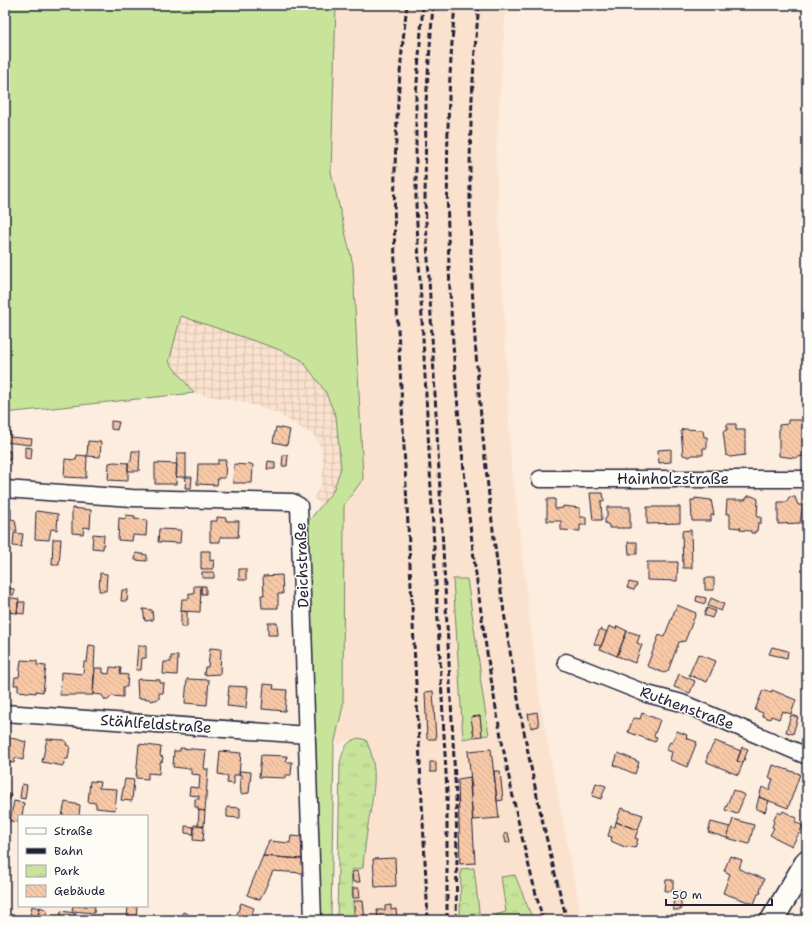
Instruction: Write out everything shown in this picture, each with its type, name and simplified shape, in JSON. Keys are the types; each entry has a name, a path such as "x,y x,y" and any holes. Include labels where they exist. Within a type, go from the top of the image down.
{"street":[{"name":"Hainholzstraße","path":"540,479 807,479"},
{"name":"Deichstraße","path":"5,489 132,498 292,502 299,506 301,516 313,920"},
{"name":"Ruthenstraße","path":"566,662 647,694 682,703 807,756"},
{"name":"Stählfeldstraße","path":"5,714 307,735"},
{"path":"772,920 807,861"}],"shaded area":[{"path":"336,5 506,5 496,158 511,460 539,697 582,920 354,920 351,870 368,825 375,792 359,738 334,745 343,706 344,505 363,479 353,265 331,172"},
{"path":"181,315 275,348 302,360 313,374 325,391 336,417 340,447 341,468 338,480 333,491 323,505 313,498 321,484 324,466 322,452 316,437 277,413 247,403 194,393 169,362"}],"green space":[{"path":"5,5 336,5 331,172 353,265 363,479 344,505 343,706 334,745 331,920 319,920 307,523 333,491 341,468 336,417 325,391 302,360 275,348 181,316 169,362 194,393 5,413"},
{"path":"453,579 467,579 489,735 482,736 480,716 472,717 474,737 463,739"},
{"path":"359,738 366,740 373,761 373,793 363,868 351,870 354,920 337,920 340,763 345,747 354,739"},
{"path":"474,868 480,920 460,920 461,869"},
{"path":"515,875 533,920 496,920 495,915 506,912 501,877"}],"building":[{"path":"788,420 805,420 807,455 795,458 779,456 779,425 788,424"},
{"path":"111,421 119,422 117,430 111,429"},
{"path":"727,424 736,424 736,430 745,430 745,455 730,457 726,455 723,431 727,430"},
{"path":"276,427 290,430 287,445 273,442"},
{"path":"681,430 703,430 704,437 707,437 707,448 703,448 703,455 692,455 690,457 683,455"},
{"path":"5,431 10,432 10,437 32,439 31,445 5,442"},
{"path":"88,441 101,442 100,457 87,456"},
{"path":"25,447 32,448 31,459 25,458"},
{"path":"671,449 671,462 659,463 658,450"},
{"path":"5,451 10,451 10,460 5,460"},
{"path":"132,451 140,451 139,471 128,471 128,463 131,461"},
{"path":"177,453 186,453 186,477 176,477"},
{"path":"77,455 87,456 86,478 64,477 65,459 76,460"},
{"path":"283,455 288,455 287,466 282,466"},
{"path":"218,460 226,460 225,478 218,478 217,485 197,484 198,464 218,464"},
{"path":"268,461 275,462 275,469 267,469"},
{"path":"109,463 128,463 128,481 108,480"},
{"path":"155,463 177,464 176,484 155,484"},
{"path":"248,463 253,465 252,483 233,483 234,464 246,465"},
{"path":"186,477 192,477 191,488 185,488"},
{"path":"590,493 603,493 604,501 601,501 602,520 593,520"},
{"path":"748,496 758,499 757,517 761,517 761,523 758,523 757,531 755,531 755,533 740,530 741,528 730,527 730,514 726,514 727,500 745,500"},
{"path":"789,497 795,497 798,505 803,505 800,523 778,524 778,502 787,502"},
{"path":"695,498 711,500 714,515 711,515 711,521 692,521 691,500 695,500"},
{"path":"547,499 555,499 555,509 563,508 563,506 580,508 580,517 586,517 586,525 580,525 580,531 561,530 561,521 547,521"},
{"path":"607,507 630,507 630,528 609,528 609,525 605,523 605,519 607,517"},
{"path":"647,507 680,507 680,523 647,524"},
{"path":"5,508 11,508 11,519 15,520 17,531 5,530"},
{"path":"72,508 91,510 90,528 84,527 83,534 72,533"},
{"path":"36,511 58,514 57,530 51,529 49,540 35,539"},
{"path":"126,515 135,516 134,519 147,520 146,536 133,535 132,541 118,540 119,518 126,519"},
{"path":"217,517 226,518 226,521 239,521 238,537 220,537 220,542 210,542 210,521 217,521"},
{"path":"159,529 181,530 180,543 158,542"},
{"path":"691,530 692,568 683,568 682,531"},
{"path":"14,533 23,534 21,547 13,546"},
{"path":"93,534 104,535 103,549 92,548"},
{"path":"53,539 61,539 59,565 52,565"},
{"path":"628,542 637,542 637,554 629,554"},
{"path":"201,551 210,551 210,561 214,560 213,569 201,569"},
{"path":"136,553 147,555 147,561 135,560"},
{"path":"647,562 678,562 677,581 647,580"},
{"path":"239,569 246,569 246,580 239,580"},
{"path":"202,572 214,572 214,578 202,578"},
{"path":"100,573 107,574 106,591 99,591"},
{"path":"282,575 283,594 278,594 278,608 262,608 261,595 264,595 263,576"},
{"path":"705,578 714,578 714,590 705,590"},
{"path":"629,582 637,584 634,590 627,588"},
{"path":"194,586 201,586 200,612 181,611 182,599 189,599 189,593 194,594"},
{"path":"201,586 206,586 206,594 201,594"},
{"path":"5,588 14,589 14,595 5,594"},
{"path":"122,590 128,590 127,601 121,601"},
{"path":"697,596 706,598 705,604 696,601"},
{"path":"6,597 19,599 17,613 5,612"},
{"path":"711,598 724,604 721,611 708,606"},
{"path":"18,602 25,602 24,614 17,613"},
{"path":"677,605 696,613 685,641 679,642 668,671 664,673 647,666 659,635 664,637"},
{"path":"707,608 715,611 712,618 704,615"},
{"path":"143,609 152,610 153,620 145,621"},
{"path":"181,611 187,612 187,627 181,627"},
{"path":"268,623 277,623 278,635 268,635"},
{"path":"609,626 616,629 617,626 627,631 617,656 600,649"},
{"path":"600,629 607,632 601,646 594,644"},
{"path":"627,631 640,635 637,643 642,645 635,663 617,656"},
{"path":"89,645 95,646 93,695 60,695 61,672 83,674 84,662 87,662"},
{"path":"138,646 146,646 146,658 142,658 141,670 136,670"},
{"path":"772,647 788,651 787,658 769,654"},
{"path":"210,648 221,649 220,674 204,675 205,667 208,667"},
{"path":"698,654 716,661 707,682 689,675"},
{"path":"171,656 178,656 177,675 163,674 164,662 171,662"},
{"path":"21,660 37,661 37,665 46,666 43,692 36,691 36,693 18,691 18,685 14,685 15,677 19,677"},
{"path":"110,667 121,668 120,674 128,675 127,687 123,687 123,697 112,696 108,700 105,700 102,695 93,694 95,668 103,668 103,673 109,674"},
{"path":"679,674 695,681 690,693 674,687"},
{"path":"187,679 209,680 207,705 185,703"},
{"path":"137,680 160,680 160,683 164,683 163,693 159,693 159,699 151,701 149,699 138,698"},
{"path":"264,684 274,685 273,689 287,690 285,711 262,709"},
{"path":"229,686 248,687 246,708 227,706"},
{"path":"763,690 771,693 772,690 796,700 791,714 782,711 779,719 771,716 770,719 762,716 763,713 755,710"},
{"path":"433,691 436,739 427,739 425,692"},
{"path":"537,712 539,726 531,728 528,714"},
{"path":"642,713 660,720 654,736 657,737 655,742 628,732 633,719 640,719"},
{"path":"791,715 798,717 793,734 786,732"},
{"path":"480,716 482,736 474,737 471,717"},
{"path":"677,731 687,735 686,738 697,742 687,767 670,760 672,752 666,750 670,742 672,743"},
{"path":"12,738 26,742 23,760 15,758 14,763 5,762 5,739"},
{"path":"47,739 64,740 67,742 66,745 70,746 68,759 65,759 63,766 42,762"},
{"path":"715,741 741,751 737,761 743,763 738,775 707,762 707,756"},
{"path":"139,744 161,747 160,756 163,757 162,762 160,762 159,774 148,773 148,779 136,778"},
{"path":"742,747 748,749 743,763 737,761"},
{"path":"180,748 206,750 204,769 208,769 205,811 198,810 198,807 195,807 195,799 199,799 199,796 189,795 190,787 199,788 200,775 191,774 191,769 173,767 174,751 180,751"},
{"path":"491,749 499,818 473,820 470,787 472,787 468,751"},
{"path":"220,751 241,753 239,775 234,775 234,784 227,783 228,776 218,774"},
{"path":"618,753 639,762 635,774 614,765"},
{"path":"261,755 287,756 286,762 292,762 291,775 285,775 285,778 259,777"},
{"path":"430,762 436,762 436,772 430,772"},
{"path":"773,765 800,774 788,808 759,797 762,787 769,790 773,779 769,778"},
{"path":"240,771 251,772 249,793 241,794 240,778 242,778 242,775 239,775"},
{"path":"494,771 500,771 503,800 497,801"},
{"path":"470,777 475,863 460,864 458,779"},
{"path":"125,779 134,780 132,801 121,800"},
{"path":"90,781 100,782 99,788 117,789 115,810 96,808 96,803 88,802"},
{"path":"596,783 606,786 601,799 592,796"},
{"path":"22,784 27,785 25,799 20,798"},
{"path":"733,790 745,795 737,814 725,810"},
{"path":"7,794 11,794 10,799 6,798"},
{"path":"759,797 769,801 765,812 756,809"},
{"path":"14,801 24,803 22,815 18,815 18,822 10,821"},
{"path":"65,802 80,805 79,815 62,815"},
{"path":"227,807 240,808 240,818 227,817"},
{"path":"621,808 643,815 638,830 616,822"},
{"path":"199,810 205,811 204,826 198,825"},
{"path":"783,811 797,818 795,822 803,826 792,846 770,835 774,828 772,827 773,821 778,812 781,814"},
{"path":"733,819 754,825 749,844 727,838"},
{"path":"616,822 638,830 635,838 638,839 635,848 627,846 627,848 611,841 612,837 608,836 611,826 615,827"},
{"path":"711,822 730,827 727,838 708,832"},
{"path":"194,825 204,826 203,841 193,840"},
{"path":"185,826 194,827 194,834 185,833"},
{"path":"508,833 510,842 506,843 504,834"},
{"path":"291,836 302,837 302,859 263,856 269,841 290,843"},
{"path":"263,856 302,859 303,873 273,871 260,900 247,895"},
{"path":"730,856 742,860 739,869 764,879 760,890 761,893 758,894 754,904 723,893 730,874 724,871"},
{"path":"395,858 396,886 375,887 373,859"},
{"path":"358,871 360,882 353,882 352,872"},
{"path":"666,880 673,880 673,891 665,891"},
{"path":"353,888 359,888 360,898 353,898"},
{"path":"674,891 681,891 681,910 673,910"},
{"path":"354,901 363,901 365,920 356,920"},
{"path":"241,903 254,908 249,920 235,920"},
{"path":"391,905 391,910 396,909 397,920 378,920 377,910 385,910 385,906"},
{"path":"32,907 40,908 37,920 29,920"},
{"path":"40,907 47,910 45,920 37,920"},
{"path":"73,907 95,907 94,913 72,911"},
{"path":"128,907 137,907 136,919 127,918"},
{"path":"61,911 75,913 74,920 60,920"},
{"path":"183,912 196,918 195,920 179,920"},
{"path":"707,917 729,920 707,920"}],"railway":[{"path":"407,5 400,71 396,137 394,203 395,269 428,920"},
{"path":"423,5 416,95 416,205 447,792 447,920"},
{"path":"433,5 426,102 425,202 456,798 456,920"},
{"path":"455,5 450,71 447,203 452,335 457,401 477,582 491,679 519,825 543,920"},
{"path":"479,5 471,121 470,237 480,410 492,525 508,639 528,752 567,920"}]}
